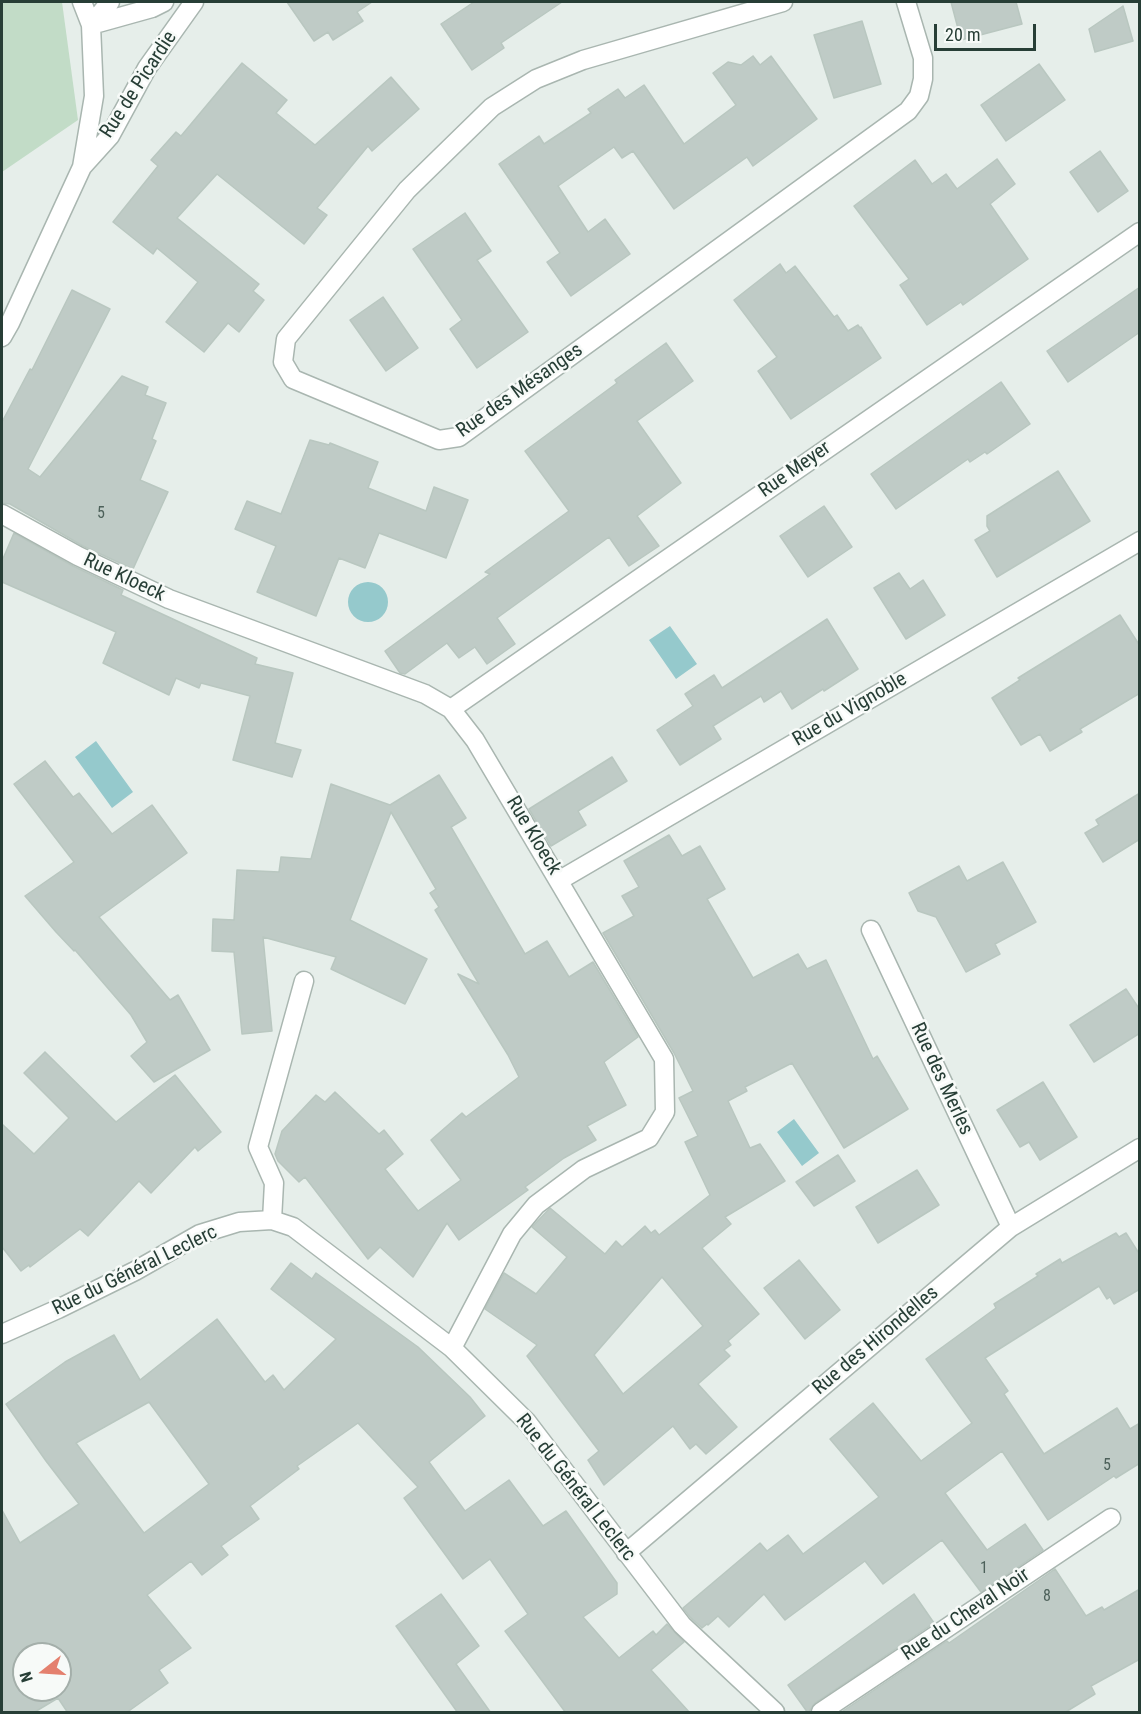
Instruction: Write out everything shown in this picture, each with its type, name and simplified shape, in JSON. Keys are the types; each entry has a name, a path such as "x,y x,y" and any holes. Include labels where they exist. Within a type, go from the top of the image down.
{"street":[{"path":"2,336 82,167 94,96 91,25 82,2"},
{"path":"91,25 110,2"},
{"name":"Rue de Picardie","path":"91,25 152,8 165,2"},
{"name":"Rue de Picardie","path":"82,167 110,136 147,68 194,2"},
{"name":"Rue des Mésanges","path":"783,2 583,60 536,79 492,107 407,190 286,339 283,362 293,379 440,440 459,437 909,111 919,96 923,80 923,58 906,2"},
{"name":"Rue Meyer","path":"451,709 1140,232"},
{"name":"Rue Kloeck","path":"2,514 78,556 169,599 424,694 451,709 475,740 664,1059 665,1112 649,1138 584,1169 536,1205 512,1234 452,1348"},
{"name":"Rue du Vignoble","path":"560,880 1140,541"},
{"name":"Rue des Merles","path":"871,930 1011,1227"},
{"path":"272,1220 274,1183 258,1147 304,981"},
{"name":"Rue des Hirondelles","path":"626,1552 1011,1227 1140,1148"},
{"name":"Rue du Général Leclerc","path":"2,1334 135,1271 200,1234 239,1222 272,1220 293,1227 452,1348 527,1422 682,1625 775,1713"},
{"name":"Rue du Cheval Noir","path":"821,1713 1111,1518"}],"green space":[{"path":"2,2 62,2 78,120 2,172"}],"water":[{"path":"368,582 376,583 382,588 387,594 387,610 382,616 376,621 368,622 360,621 354,616 349,610 348,602 349,594 354,588 360,583"},
{"path":"670,626 697,664 676,679 649,640"},
{"path":"96,741 133,792 112,808 75,757"},
{"path":"794,1119 819,1153 802,1166 777,1132"}],"building":[{"path":"287,2 372,2 357,12 363,21 333,40 328,32 314,41"},
{"path":"474,2 562,2 501,43 504,48 472,70 441,24"},
{"path":"951,2 1016,2 1022,24 961,40"},
{"path":"1123,6 1133,41 1095,52 1089,29"},
{"path":"862,21 881,84 834,98 814,35"},
{"path":"753,56 760,65 771,56 817,119 753,166 747,157 674,209 633,151 622,158 614,147 558,186 588,232 605,219 630,254 571,296 547,262 560,253 499,164 539,136 544,144 591,113 588,109 618,89 625,98 644,85 684,144 736,105 713,73 728,62 741,65"},
{"path":"242,63 287,100 276,113 315,145 391,77 419,109 372,151 368,146 317,208 327,215 304,244 217,174 177,218 259,284 253,291 264,300 239,332 228,323 204,352 166,322 198,282 157,248 153,254 113,222 158,166 151,160 176,132 181,136"},
{"path":"1039,64 1065,100 1006,141 981,105"},
{"path":"1100,151 1128,191 1098,212 1070,172"},
{"path":"997,159 1015,184 990,204 1028,259 963,305 961,302 927,325 900,285 909,279 854,206 915,160 932,184 946,174 957,189"},
{"path":"465,213 491,251 477,260 528,332 477,368 450,329 462,320 413,249"},
{"path":"780,264 786,273 795,266 834,317 837,315 848,331 858,325 861,327 881,358 791,419 758,371 777,357 734,300"},
{"path":"1140,287 1140,332 1068,382 1047,351"},
{"path":"72,290 110,309 28,469 40,477 122,376 148,387 145,395 166,403 152,439 156,441 140,480 168,492 133,569 83,546 10,504 2,503 2,422 30,369 32,370"},
{"path":"383,297 418,348 386,371 350,320"},
{"path":"666,343 693,381 637,421 681,483 637,516 659,546 629,566 609,537 497,618 515,644 487,664 475,647 459,658 447,643 405,674 400,673 385,651 490,574 485,572 569,511 525,451 617,383 615,380"},
{"path":"1001,382 1030,424 987,454 985,452 970,462 968,459 896,509 871,474"},
{"path":"310,440 329,445 330,443 378,462 368,488 426,511 434,487 468,500 446,558 379,533 365,568 339,558 316,616 257,592 276,546 235,529 247,501 281,514"},
{"path":"1058,471 1090,521 997,577 975,540 990,531 987,526 987,516"},
{"path":"824,506 852,547 808,577 780,536"},
{"path":"14,533 73,566 123,590 121,595 257,658 255,664 293,673 275,743 301,750 292,777 233,760 250,696 201,683 199,688 176,678 169,695 103,663 116,632 2,582 2,561"},
{"path":"899,573 910,589 923,580 945,615 906,639 874,588"},
{"path":"1120,615 1140,646 1140,693 1080,729 1082,732 1050,751 1040,734 1021,745 992,698 1020,680 1018,678"},
{"path":"827,619 858,669 792,709 781,691 764,702 761,696 713,726 721,739 680,765 657,730 693,706 685,694 714,675 722,688"},
{"path":"612,757 627,781 578,811 586,825 551,846 529,809"},
{"path":"45,761 73,797 79,793 112,834 152,805 187,853 99,917 170,1000 178,995 210,1050 154,1082 131,1056 147,1042 131,1015 25,896 74,862 14,784"},
{"path":"439,775 466,818 451,827 525,954 547,941 569,977 593,962 638,1037 604,1062 626,1105 587,1126 596,1140 564,1158 525,1187 528,1190 459,1240 447,1223 413,1277 380,1247 368,1259 305,1177 299,1182 278,1161 275,1154 282,1131 316,1095 325,1102 335,1092 379,1134 384,1130 403,1154 385,1169 418,1211 461,1180 431,1140 462,1113 466,1117 519,1077 458,974 479,984 435,910 439,907 430,893 436,889 391,812 350,920 427,959 405,1004 331,969 336,957 263,937 272,1031 242,1034 234,952 212,951 213,919 234,920 237,870 279,872 281,857 311,859 331,784 390,805"},
{"path":"1140,793 1140,839 1103,862 1085,833 1099,825 1096,820"},
{"path":"669,835 682,856 700,846 725,889 707,899 753,978 798,954 807,969 826,960 873,1059 877,1056 908,1109 844,1148 792,1063 745,1087 747,1091 728,1101 750,1148 760,1144 785,1181 725,1217 731,1224 702,1248 759,1314 728,1341 731,1345 724,1350 730,1356 698,1384 737,1427 706,1454 696,1444 690,1449 673,1426 604,1485 588,1460 599,1451 527,1356 537,1345 485,1309 504,1273 536,1294 567,1257 532,1227 550,1208 605,1254 616,1241 622,1247 645,1226 651,1233 655,1230 659,1235 710,1195 685,1142 698,1136 679,1098 693,1091 674,1053 603,933 634,916 622,896 639,887 624,861","holes":["662,1277 703,1326 623,1394 594,1355"]},
{"path":"1003,862 1036,922 995,944 1000,954 966,972 936,917 918,911 909,893 959,866 967,881"},
{"path":"1126,989 1140,1010 1140,1033 1094,1062 1070,1025"},
{"path":"45,1052 116,1122 175,1075 221,1132 198,1151 195,1147 151,1193 139,1181 88,1236 80,1229 30,1267 29,1265 21,1271 2,1247 2,1124 34,1154 69,1118 24,1073"},
{"path":"1043,1082 1077,1137 1040,1160 1029,1142 1020,1147 997,1110"},
{"path":"838,1155 855,1181 814,1206 796,1182"},
{"path":"917,1170 939,1205 878,1243 856,1207"},
{"path":"1116,1233 1119,1237 1126,1233 1140,1255 1140,1289 1114,1304 1110,1297 1107,1299 1099,1286 985,1358 1008,1391 1004,1394 1044,1454 1117,1408 1130,1429 1140,1423 1140,1463 1116,1478 1114,1476 1048,1520 1002,1451 945,1493 987,1550 1025,1524 1043,1550 981,1592 942,1540 883,1584 865,1561 785,1620 764,1594 729,1627 718,1616 702,1628 690,1617 683,1608 760,1543 767,1551 788,1535 803,1554 879,1497 830,1439 873,1403 921,1461 972,1423 926,1359 996,1308 994,1304 1038,1276 1036,1274 1060,1259 1062,1263"},
{"path":"799,1260 840,1310 805,1339 764,1288"},
{"path":"291,1263 312,1279 316,1273 418,1347 470,1397 485,1416 429,1462 465,1511 509,1480 543,1526 566,1511 617,1583 617,1594 583,1617 619,1658 653,1631 656,1635 667,1624 684,1642 651,1670 690,1713 566,1713 505,1631 528,1614 490,1559 463,1579 404,1498 418,1487 358,1423 297,1466 299,1469 250,1506 259,1519 221,1546 228,1555 202,1575 191,1561 147,1595 191,1648 159,1670 168,1683 126,1713 68,1713 61,1702 72,1702 72,1642 12,1642 12,1702 51,1702 33,1713 2,1713 2,1510 20,1543 79,1504 6,1404 65,1362 114,1335 140,1380 217,1319 265,1382 273,1375 284,1390 336,1339 271,1289","holes":["149,1402 209,1484 144,1533 76,1443"]},
{"path":"1055,1569 1086,1616 1102,1607 1104,1610 1140,1589 1140,1659 1091,1686 1095,1694 1064,1713 840,1713 947,1641 949,1643"},
{"path":"441,1594 479,1646 456,1664 491,1713 458,1713 396,1626"},
{"path":"914,1594 934,1623 815,1703 808,1713 788,1685"}]}
